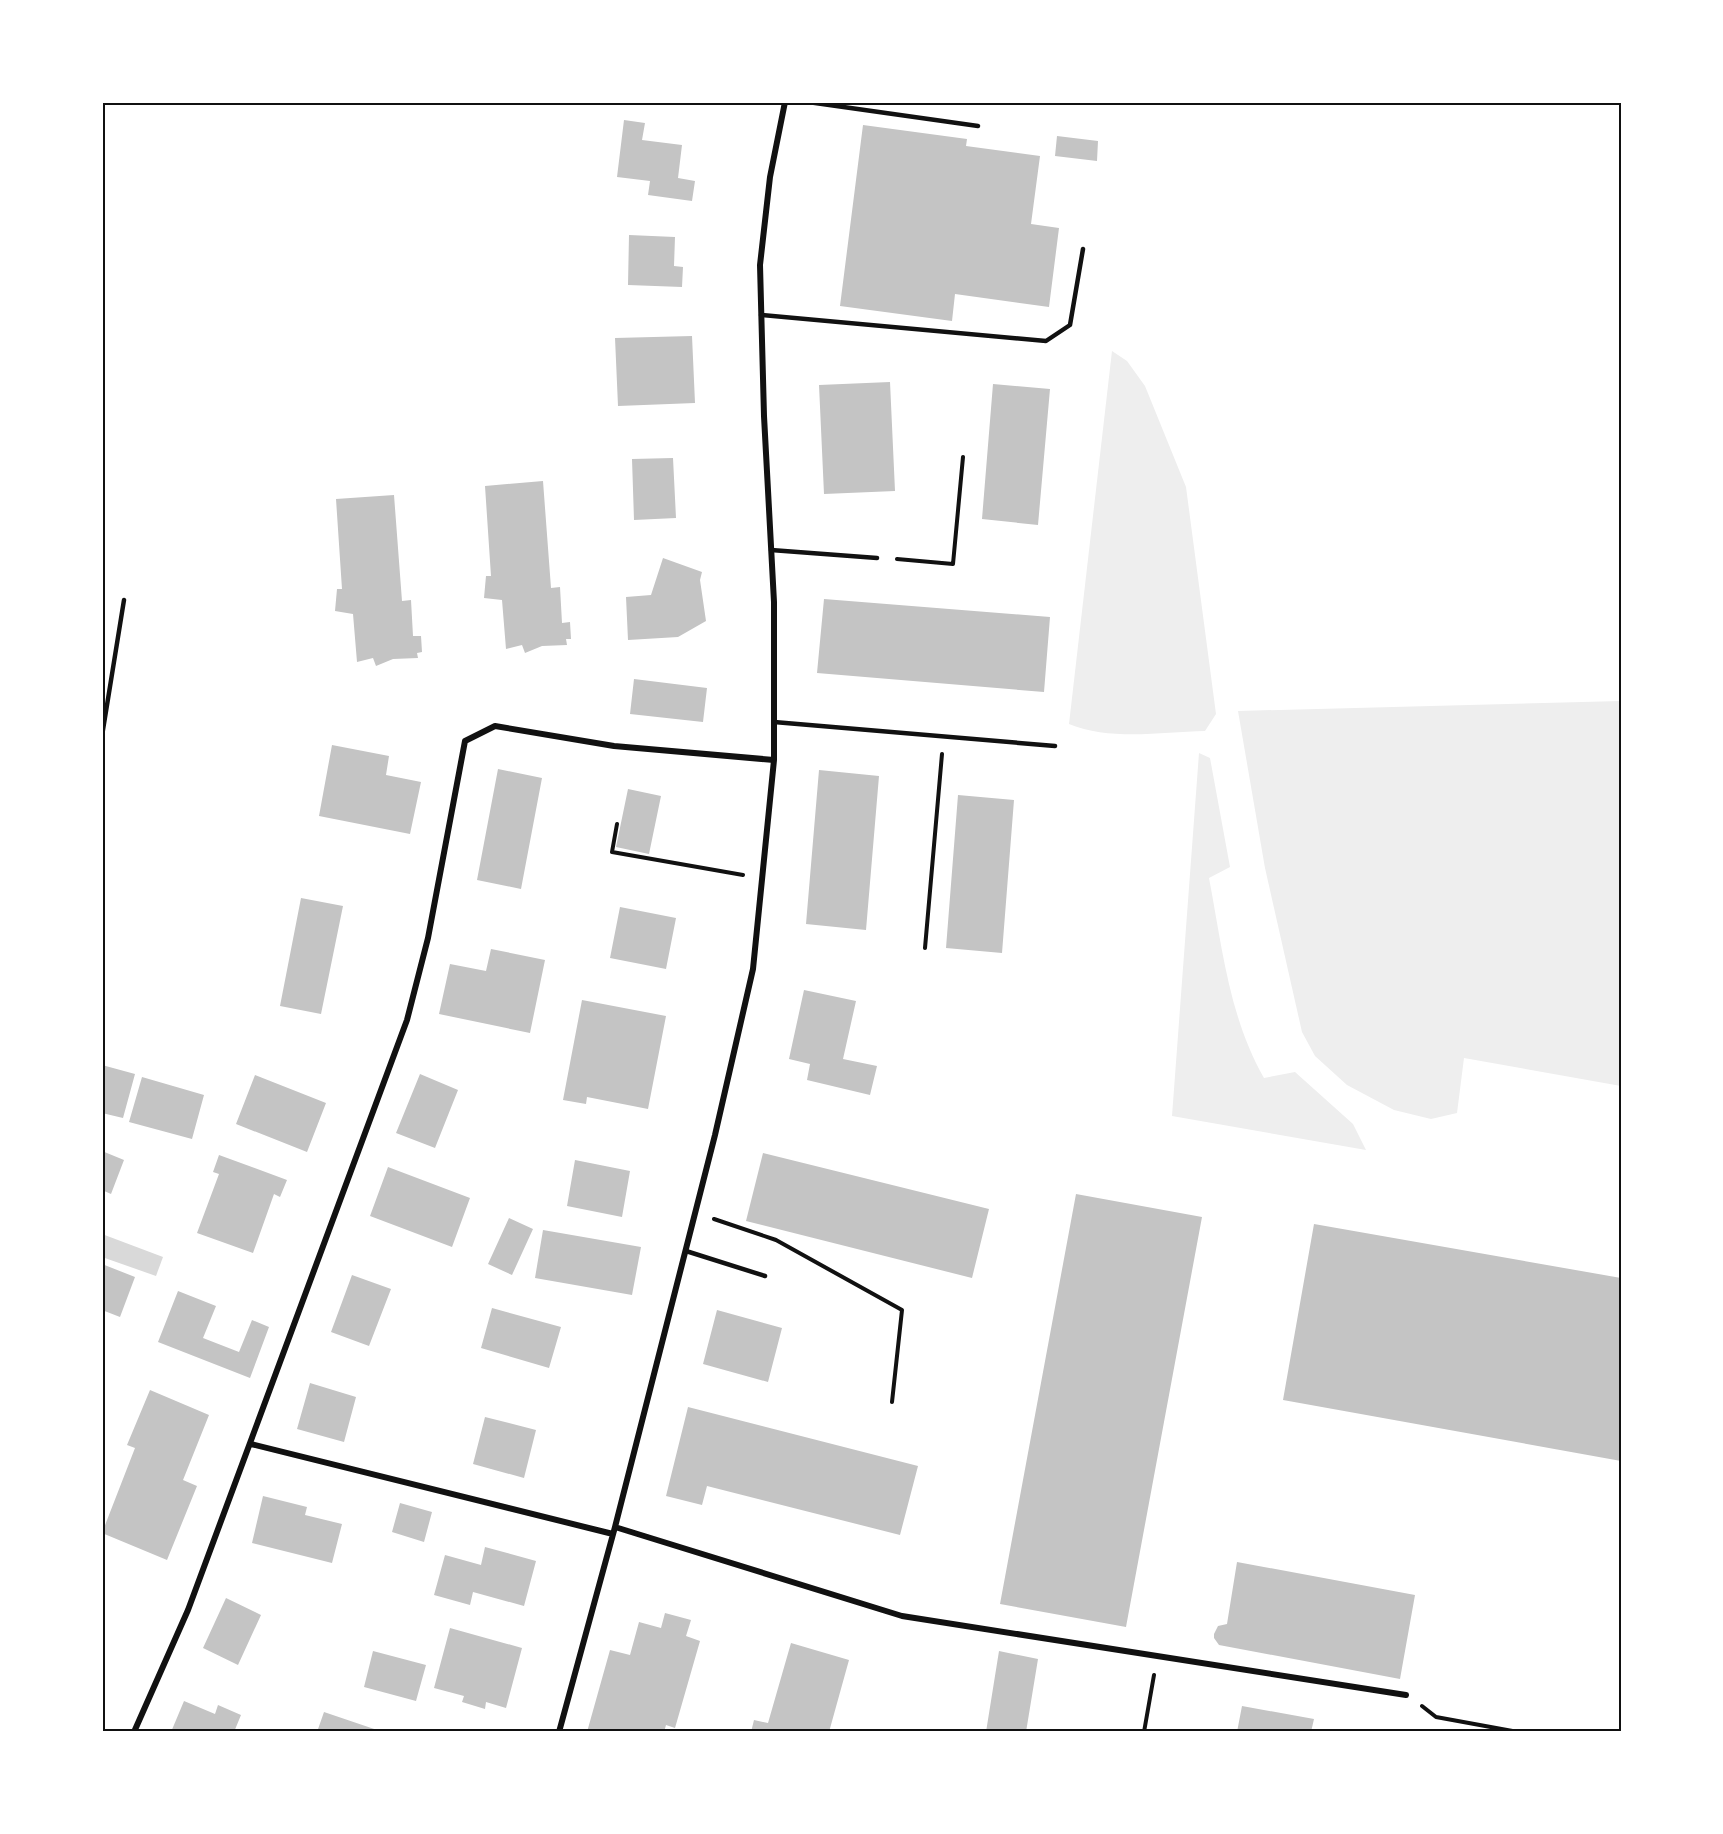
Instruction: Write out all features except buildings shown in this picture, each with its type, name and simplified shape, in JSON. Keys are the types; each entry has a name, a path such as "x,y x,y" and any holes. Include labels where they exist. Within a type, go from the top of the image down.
{"street":[{"path":"559,1732 614,1531 696,1212 753,969 774,760 771,550 760,266 770,177 785,102"},
{"path":"134,1732 188,1610 407,1020 428,938 465,741 495,726 614,746 774,760"},
{"path":"251,1444 614,1531 902,1616 1406,1695"}],"lane":[{"path":"808,102 978,126"},
{"path":"761,315 1046,341 1070,325 1083,249"},
{"path":"771,550 877,558"},
{"path":"102,736 123,600"},
{"path":"774,722 1055,746"},
{"path":"686,1251 765,1276"}],"path":[{"path":"877,558 953,564 963,457"},
{"path":"925,948 943,736"},
{"path":"617,824 612,852 762,878"},
{"path":"696,1212 776,1240 902,1310 892,1402"},
{"path":"1144,1732 1158,1656"},
{"path":"1406,1695 1436,1717 1518,1732"}],"shaded area":[{"path":"1112,351 1127,361 1145,386 1186,487 1216,714 1205,731 1119,734 1069,724"},
{"path":"1621,701 1621,1086 1464,1058 1457,1113 1431,1119 1394,1110 1347,1085 1315,1056 1302,1032 1265,868 1238,711"},
{"path":"1199,753 1210,758 1230,867 1209,878 1228,981 1242,1031 1252,1055 1264,1078 1295,1072 1353,1124 1366,1150 1172,1116"},
{"path":"102,1234 163,1257 156,1276 102,1257"}]}
